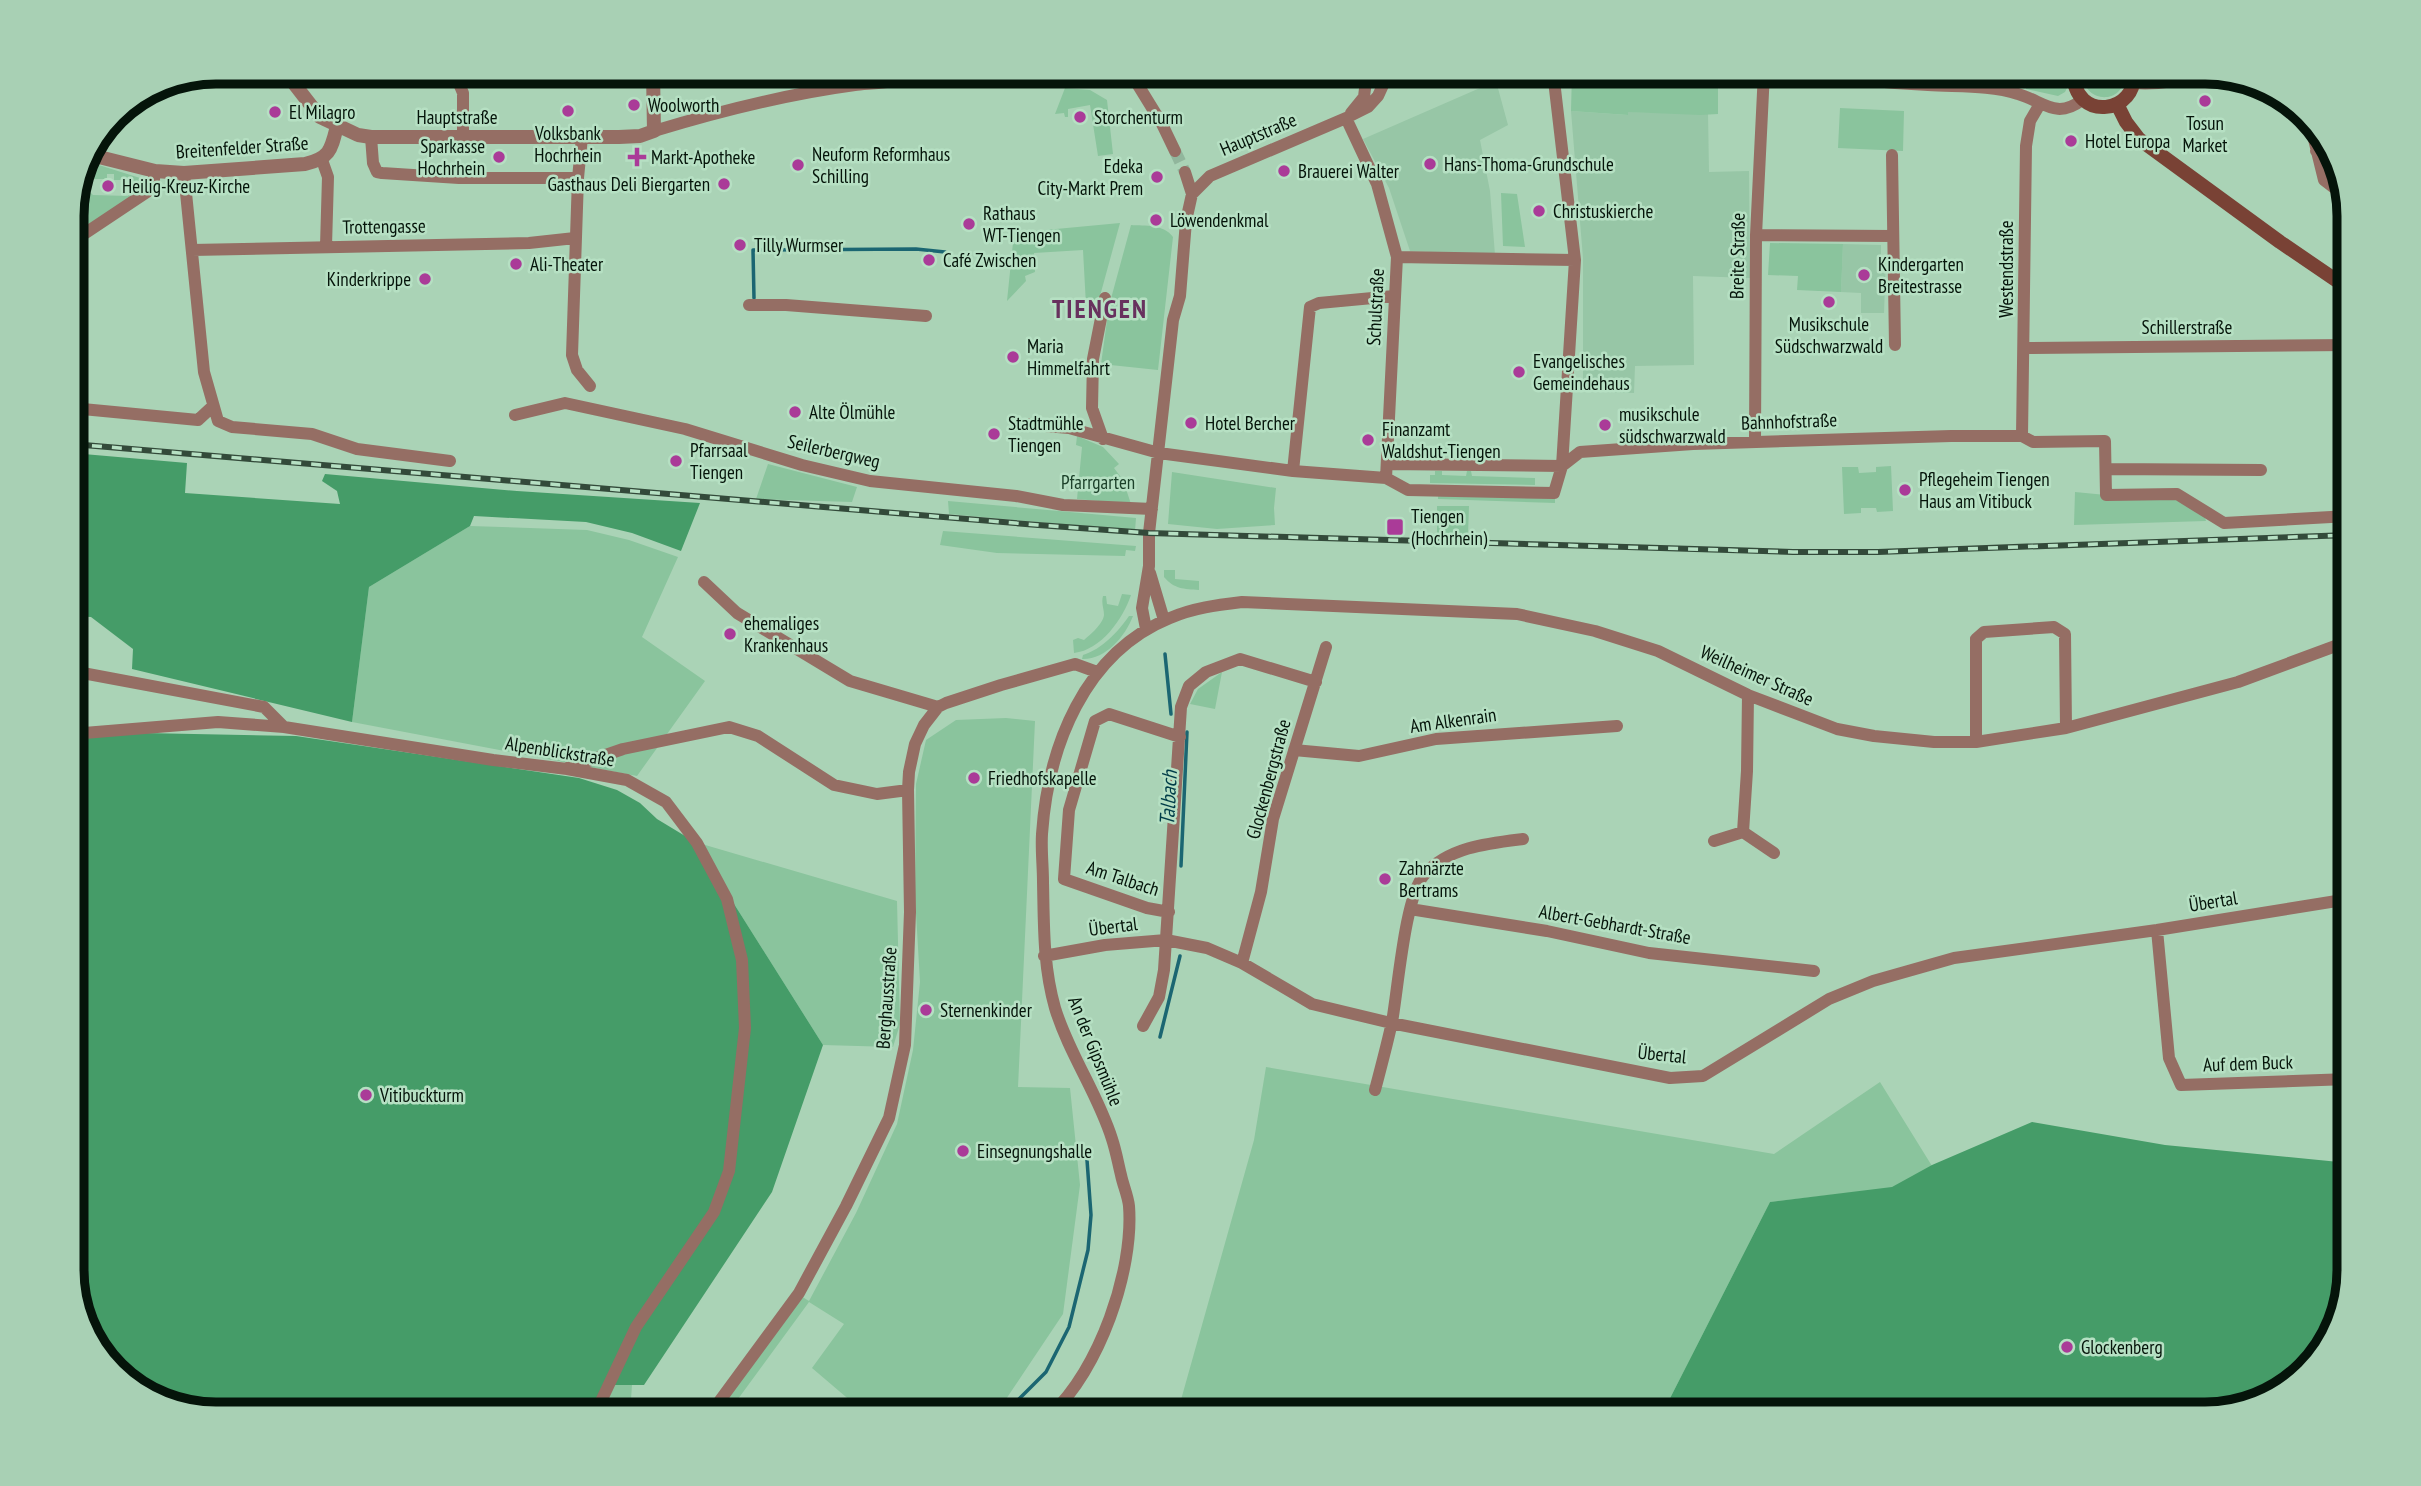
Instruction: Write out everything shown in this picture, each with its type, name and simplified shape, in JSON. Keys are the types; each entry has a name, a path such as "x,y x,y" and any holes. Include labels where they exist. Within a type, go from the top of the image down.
{"main road":[{"path":"2073,84 2082,100 2099,107 2117,104 2127,97 2131,84"},
{"path":"2117,104 2138,139 2337,280"}],"street":[{"name":"Hauptstraße","path":"294,84 320,117 337,126 371,137 582,138 640,136 654,131"},
{"path":"459,84 463,93 463,136"},
{"path":"653,84 654,131 706,115 809,91 853,84"},
{"path":"1137,84 1175,151"},
{"path":"1346,118 1364,97 1366,84"},
{"name":"Hauptstraße","path":"1192,194 1210,176 1368,107 1384,84"},
{"path":"1022,424 1069,428 1159,453 1293,471 1386,478 1408,490 1554,493 1562,466 1575,260 1554,84"},
{"name":"Breite Straße","path":"1755,441 1756,235 1763,84"},
{"path":"1898,84 1984,89 2018,94 2040,104 2064,109 2082,100"},
{"name":"Westendstraße","path":"2022,436 2026,146 2030,121 2040,104"},
{"name":"Schulstraße","path":"1346,118 1377,184 1397,257 1387,464"},
{"name":"Breitenfelder Straße","path":"99,157 155,171 184,173 305,164 322,160 331,148 337,126"},
{"path":"371,137 373,163 377,172 382,173 459,178 578,177"},
{"path":"582,138 575,238 572,355 578,370 590,386"},
{"path":"2314,142 2324,180 2334,188"},
{"path":"1892,155 1895,345"},
{"path":"322,160 328,177 326,246"},
{"path":"84,234 147,192 155,179 155,171"},
{"path":"1146,629 1142,608 1149,566 1152,509 1173,320 1180,296 1186,221 1192,194 1185,172"},
{"path":"184,173 204,372 218,421 232,427 312,434 358,449 450,461"},
{"path":"1756,235 1893,236"},
{"name":"Trottengasse","path":"192,250 529,243 575,238"},
{"path":"1397,257 1575,260"},
{"path":"1293,471 1310,307 1319,303 1394,296"},
{"path":"1103,439 1092,408 1093,359 1105,298"},
{"path":"749,305 786,305 926,316"},
{"name":"Schillerstraße","path":"2025,348 2337,345"},
{"name":"Seilerbergweg","path":"515,415 565,403 685,429 802,465 870,481 1016,496 1063,505 1152,509"},
{"path":"84,409 198,420 212,407"},
{"path":"2022,436 2034,442 2105,442 2106,495 2177,495 2224,523 2337,517"},
{"name":"Bahnhofstraße","path":"1387,464 1562,466 1580,452 1755,441 2022,436"},
{"path":"1386,478 1387,464"},
{"path":"2106,469 2261,470"},
{"path":"1149,566 1164,620"},
{"path":"704,582 737,612 850,681 938,708 956,699 1061,667 1075,664 1097,672"},
{"name":"Weilheimer Straße","path":"1146,629 1203,607 1242,602 1517,614 1594,631 1658,651 1748,695 1837,729 1922,741 1976,742 2066,727 2238,682 2337,645"},
{"path":"1976,742 1976,639 1984,632 2054,627 2064,634 2066,727"},
{"name":"An der Gipsmühle","path":"1064,1402 1091,1359 1111,1317 1125,1258 1129,1206 1112,1138 1055,1008 1044,956 1042,834 1049,785 1069,722 1097,672 1117,650 1146,629"},
{"name":"Glockenbergstraße","path":"1242,963 1261,892 1273,819 1326,647"},
{"name":"Am Talbach","path":"1143,1026 1159,996 1167,940 1181,707 1189,686 1206,672 1240,659 1316,682"},
{"path":"84,673 264,707 284,727"},
{"path":"1743,832 1748,695"},
{"name":"Berghausstraße","path":"719,1402 799,1293 889,1118 905,1045 910,912 908,790 915,744 924,725 938,708"},
{"name":"Am Talbach","path":"1169,912 1147,908 1064,879 1069,810 1095,721 1109,714 1180,737"},
{"name":"Alpenblickstraße","path":"84,733 218,722 284,727 627,780 666,802 697,843 727,899 742,960 745,1028 729,1171 714,1212 636,1327 601,1402"},
{"name":"Am Alkenrain","path":"1294,750 1359,756 1436,739 1617,726"},
{"path":"567,769 623,748 729,727 758,736 834,785 877,794 908,790"},
{"path":"1714,841 1743,832"},
{"path":"1743,832 1774,853"},
{"path":"1375,1090 1391,1023 1413,894 1423,875 1443,859 1483,844 1524,839"},
{"name":"Übertal","path":"1044,956 1105,945 1167,940 1207,948 1242,963 1312,1004 1391,1023 1670,1078 1703,1076 1829,999 1873,981 1954,958 2157,930 2337,900"},
{"name":"Albert-Gebhardt-Straße","path":"1410,909 1547,931 1649,953 1814,971"},
{"name":"Auf dem Buck","path":"2157,930 2169,1058 2181,1085 2337,1079"}],"shaded area":[{"name":"Hans-Thoma-Grundschule","path":"1489,84 1497,84 1508,125 1480,140 1490,191 1495,255 1410,251 1389,188 1363,139"},
{"path":"1571,111 1627,115 1628,112 1708,113 1709,172 1749,171 1750,278 1693,276 1694,365 1635,366 1634,393 1583,391 1583,258"},
{"name":"Kindergarten Breitestrasse","path":"1843,244 1881,245 1881,256 1886,257 1884,313 1861,313 1861,293 1841,292"}],"green space":[{"path":"1572,84 1718,84 1718,114 1628,112 1628,115 1571,111"},
{"path":"2026,84 2069,84 2065,92 2058,96 2026,89"},
{"path":"2086,84 2122,84 2112,96 2104,97 2089,91"},
{"path":"1065,88 1090,90 1107,100 1113,154 1098,156 1090,105 1068,109 1068,117 1065,117 1064,113 1055,114"},
{"path":"1840,108 1904,111 1903,151 1838,148"},
{"path":"95,164 140,178 139,193 84,229 85,199 88,182","holes":["107,174 114,174 114,180 128,180 128,196 93,195 88,190 88,182 93,179 107,179"]},
{"path":"1501,193 1517,194 1525,247 1503,246"},
{"path":"1120,223 1100,296 1086,305 1083,250 1034,253 1035,272 1025,276 1026,281 1007,301 1014,233"},
{"path":"1131,225 1159,228 1173,237 1158,370 1101,364 1109,306"},
{"path":"1770,243 1843,244 1841,292 1797,290 1798,276 1768,275"},
{"name":"Pfarrgarten","path":"1077,436 1103,447 1119,464 1114,468 1123,480 1131,504 1077,499 1082,447 1076,445"},
{"path":"84,454 187,463 185,493 340,504 337,491 322,481 325,474 517,491 700,503 681,551 632,533 586,522 474,516 470,526 369,587 352,722 132,669 133,649 91,617 84,617"},
{"path":"768,464 857,487 852,502 756,499"},
{"path":"1891,466 1893,511 1877,512 1876,508 1861,508 1861,513 1844,514 1842,467 1858,467 1859,473 1876,472 1876,467"},
{"path":"1435,471 1442,471 1442,475 1466,476 1467,471 1471,471 1472,476 1535,478 1535,485 1430,483 1430,475 1435,475"},
{"path":"1172,472 1276,488 1275,525 1217,529 1168,524"},
{"path":"2075,492 2106,495 2177,494 2203,511 2206,521 2074,525"},
{"path":"1438,494 1555,498 1555,503 1438,499"},
{"path":"948,501 1136,518 1135,531 949,514"},
{"path":"1437,506 1469,506 1468,535 1437,534"},
{"path":"470,526 587,530 629,540 678,557 642,637 705,681 637,776 352,722 369,587"},
{"path":"943,531 1136,546 1135,551 1126,550 1125,556 997,553 940,545"},
{"path":"1164,570 1175,570 1175,579 1199,581 1199,590 1184,589 1172,584 1164,577"},
{"path":"1122,594 1131,595 1123,614 1110,632 1093,646 1074,653 1073,640 1084,640 1101,622 1104,615 1103,596 1106,596 1107,604 1118,606"},
{"path":"1129,616 1133,616 1113,646 1099,656 1082,659 1083,655 1097,649 1109,639"},
{"path":"1222,672 1215,709 1190,704 1198,689"},
{"path":"1006,718 1035,721 1018,1087 1070,1088 1080,1185 1063,1314 1004,1402 852,1402 812,1368 844,1324 809,1302 736,1402 724,1402 801,1296 809,1301 856,1213 897,1124 913,1050 920,982 915,896 916,784 926,740 956,720"},
{"path":"144,733 296,736 579,778 617,790 695,842 823,1045 772,1192 644,1385 613,1385 604,1402 199,1401 182,1398 150,1384 136,1375 111,1350 94,1321 84,1279 84,738"},
{"path":"695,842 897,901 900,1024 893,1047 823,1045"},
{"path":"1266,1067 1774,1154 1880,1082 1932,1166 1892,1188 1770,1202 1668,1402 1180,1402 1254,1140"},
{"path":"2032,1122 2165,1145 2337,1162 2336,1287 2327,1321 2310,1350 2285,1375 2256,1392 2222,1401 1668,1402 1770,1202 1892,1187 1932,1165"},
{"path":"613,1385 632,1385 631,1402 606,1402"}],"waterway":[{"path":"754,298 753,250 916,249 945,252"},
{"name":"Talbach","path":"1165,654 1171,714"},
{"name":"Talbach","path":"1181,866 1187,732"},
{"name":"Talbach","path":"1160,1037 1180,956"},
{"path":"1016,1402 1046,1372 1069,1327 1088,1250 1091,1215 1087,1160"}],"tunnel":[{"path":"1175,151 1185,172"}],"railway":[{"path":"84,445 1149,533 1793,552 1878,552 2337,535"}],"place":[{"name":"Tosun Market","path":"2205,101"},
{"name":"Woolworth","path":"634,105"},
{"name":"Volksbank Hochrhein","path":"568,111"},
{"name":"El Milagro","path":"275,112"},
{"name":"Storchenturm","path":"1080,117"},
{"name":"Hotel Europa","path":"2071,141"},
{"name":"Sparkasse Hochrhein","path":"499,157"},
{"name":"Markt-Apotheke","path":"637,157"},
{"name":"Hans-Thoma-Grundschule","path":"1430,164"},
{"name":"Neuform Reformhaus Schilling","path":"798,165"},
{"name":"Brauerei Walter","path":"1284,171"},
{"name":"Edeka City-Markt Prem","path":"1157,177"},
{"name":"Gasthaus Deli Biergarten","path":"724,184"},
{"name":"Heilig-Kreuz-Kirche","path":"108,186"},
{"name":"Christuskierche","path":"1539,211"},
{"name":"Löwendenkmal","path":"1156,220"},
{"name":"Rathaus WT-Tiengen","path":"969,224"},
{"name":"Tilly Wurmser","path":"740,245"},
{"name":"Café Zwischen","path":"929,260"},
{"name":"Ali-Theater","path":"516,264"},
{"name":"Kindergarten Breitestrasse","path":"1864,275"},
{"name":"Kinderkrippe","path":"425,279"},
{"name":"Musikschule Südschwarzwald","path":"1829,302"},
{"name":"Maria Himmelfahrt","path":"1013,357"},
{"name":"Evangelisches Gemeindehaus","path":"1519,372"},
{"name":"Alte Ölmühle","path":"795,412"},
{"name":"Hotel Bercher","path":"1191,423"},
{"name":"musikschule südschwarzwald","path":"1605,425"},
{"name":"Stadtmühle Tiengen","path":"994,434"},
{"name":"Finanzamt Waldshut-Tiengen","path":"1368,440"},
{"name":"Pfarrsaal Tiengen","path":"676,461"},
{"name":"Pflegeheim Tiengen Haus am Vitibuck","path":"1905,490"},
{"name":"Tiengen (Hochrhein)","path":"1395,527"},
{"name":"ehemaliges Krankenhaus","path":"730,634"},
{"name":"Friedhofskapelle","path":"974,778"},
{"name":"Zahnärzte Bertrams","path":"1385,879"},
{"name":"Sternenkinder","path":"926,1010"},
{"name":"Vitibuckturm","path":"366,1095"},
{"name":"Einsegnungshalle","path":"963,1151"},
{"name":"Glockenberg","path":"2067,1347"}],"district":[{"name":"TIENGEN","path":"1100,308"}]}
